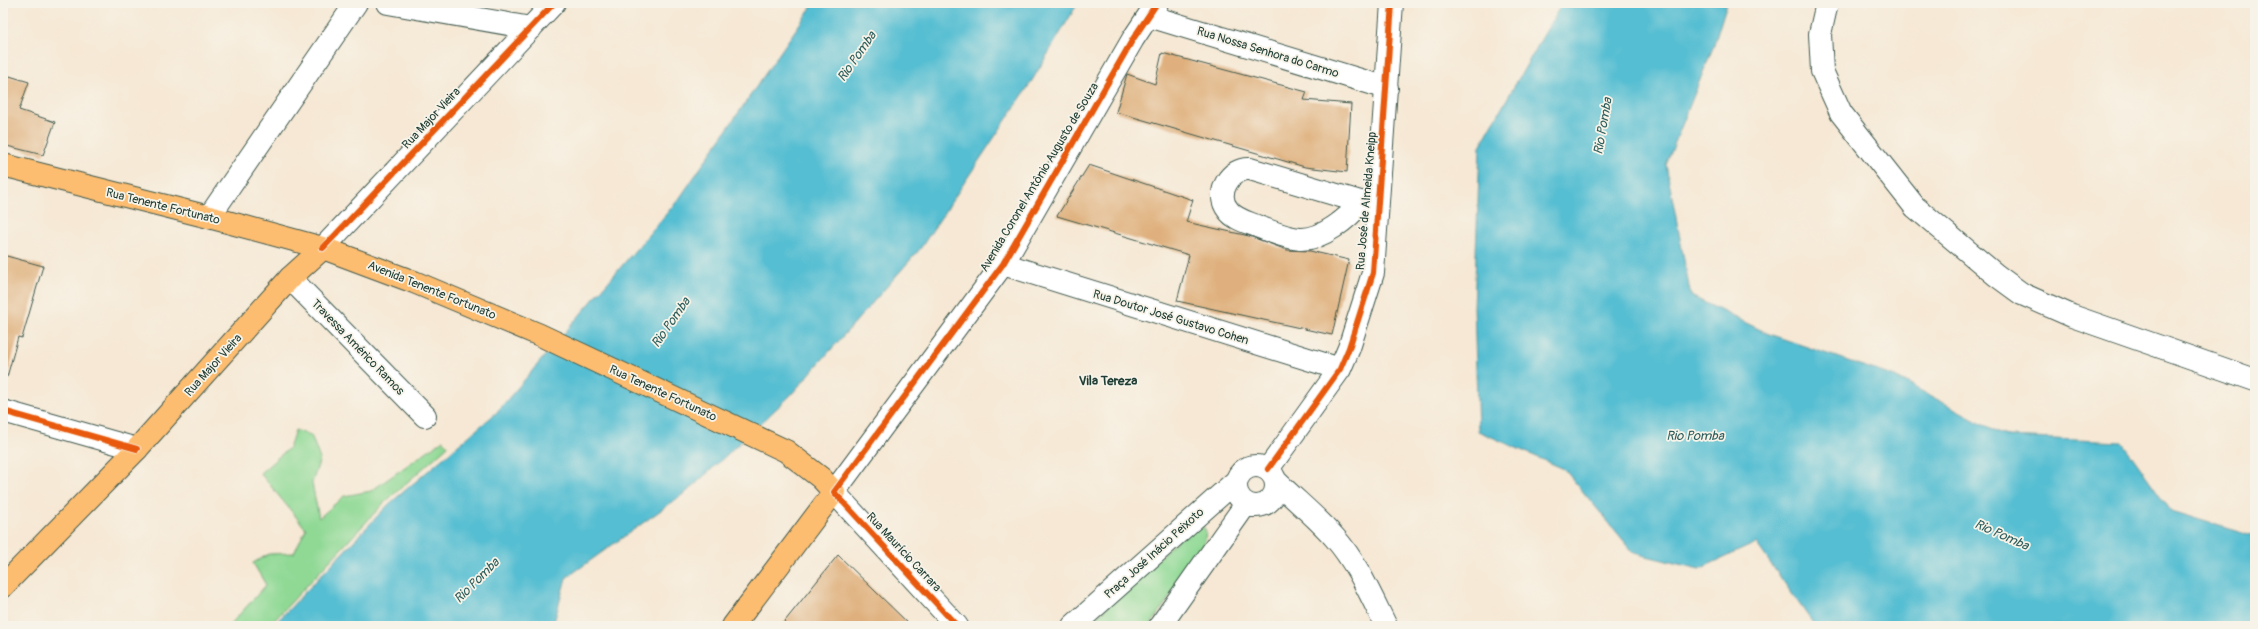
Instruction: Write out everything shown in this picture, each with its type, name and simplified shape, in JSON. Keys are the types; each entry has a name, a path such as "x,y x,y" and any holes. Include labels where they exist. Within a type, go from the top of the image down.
{"main road":[{"name":"Rua Tenente Fortunato","path":"3,165 209,217 323,248"},
{"name":"Rua Major Vieira","path":"3,586 137,449 290,278 323,248"},
{"name":"Avenida Tenente Fortunato","path":"323,248 414,282 540,335"},
{"name":"Rua Tenente Fortunato","path":"540,335 786,451"},
{"name":"Rua Maurício Carrara","path":"786,451 821,478 834,492"},
{"name":"Avenida Coronel Antônio Augusto de Souza","path":"733,626 834,492"}],"street":[{"path":"209,217 356,3"},
{"path":"388,3 531,28"},
{"name":"Rua Major Vieira","path":"323,248 554,3"},
{"name":"Rua José de Almeida Kneipp","path":"1271,475 1340,369 1349,348 1372,273 1370,204 1387,88 1392,3"},
{"path":"1827,3 1820,34 1822,71 1841,113 1916,207 1996,275 2022,294 2072,316 2255,380"},
{"name":"Rua Nossa Senhora do Carmo","path":"1153,10 1387,88"},
{"name":"Avenida Coronel Antônio Augusto de Souza","path":"834,492 1003,264 1133,39 1153,10"},
{"path":"1242,169 1250,169 1370,204 1353,213 1334,227 1314,236 1302,239 1286,237 1235,218 1226,208 1224,188 1228,178 1236,172 1242,169"},
{"name":"Rua Doutor José Gustavo Cohen","path":"1003,264 1340,369"},
{"name":"Travessa Américo Ramos","path":"290,278 425,416"},
{"path":"3,411 137,449"},
{"path":"1304,508 1255,504 1237,494 1236,481 1243,470 1249,466 1262,466 1304,508 1321,522 1337,539 1364,581 1386,626"},
{"path":"1160,626 1255,504 1274,493 1271,475"},
{"name":"Praça José Inácio Peixoto","path":"1073,626 1236,481"},
{"name":"Rua Maurício Carrara","path":"834,492 957,626"}],"green space":[{"path":"295,430 311,435 320,459 312,483 319,518 344,496 371,491 443,440 448,446 384,503 269,626 229,626 266,585 253,563 269,554 294,553 306,529 260,473 289,448"},
{"path":"1199,520 1206,531 1204,547 1150,626 1087,626"}],"water":[{"name":"Rio Pomba","path":"814,3 1078,3 1030,84 920,249 790,396 689,490 566,578 553,626 273,626 388,505 496,413 679,199"},
{"name":"Rio Pomba","path":"1562,3 1727,3 1714,45 1666,165 1691,296 1769,334 1895,377 2008,437 2122,442 2171,511 2255,537 2255,626 1815,626 1756,543 1699,569 1634,553 1564,469 1478,431 1474,307 1480,146"}],"building":[{"path":"1162,53 1307,92 1304,100 1351,104 1347,172 1305,167 1116,112 1127,74 1155,84"},
{"path":"3,74 29,82 19,110 55,122 43,155 3,145"},
{"path":"1089,165 1193,200 1186,222 1249,236 1287,250 1310,251 1349,260 1332,335 1177,301 1189,255 1057,216"},
{"path":"3,255 43,266 22,338 18,337 7,377 3,376"},
{"path":"838,555 911,626 781,626"}],"cycle path":[{"path":"323,248 554,3"},
{"path":"957,626 834,492 1003,264 1133,39 1157,3"},
{"path":"1268,469 1340,369 1349,348 1373,273 1392,3"},
{"path":"3,411 137,449"}],"district":[{"name":"Vila Tereza","path":"1108,380"}]}
